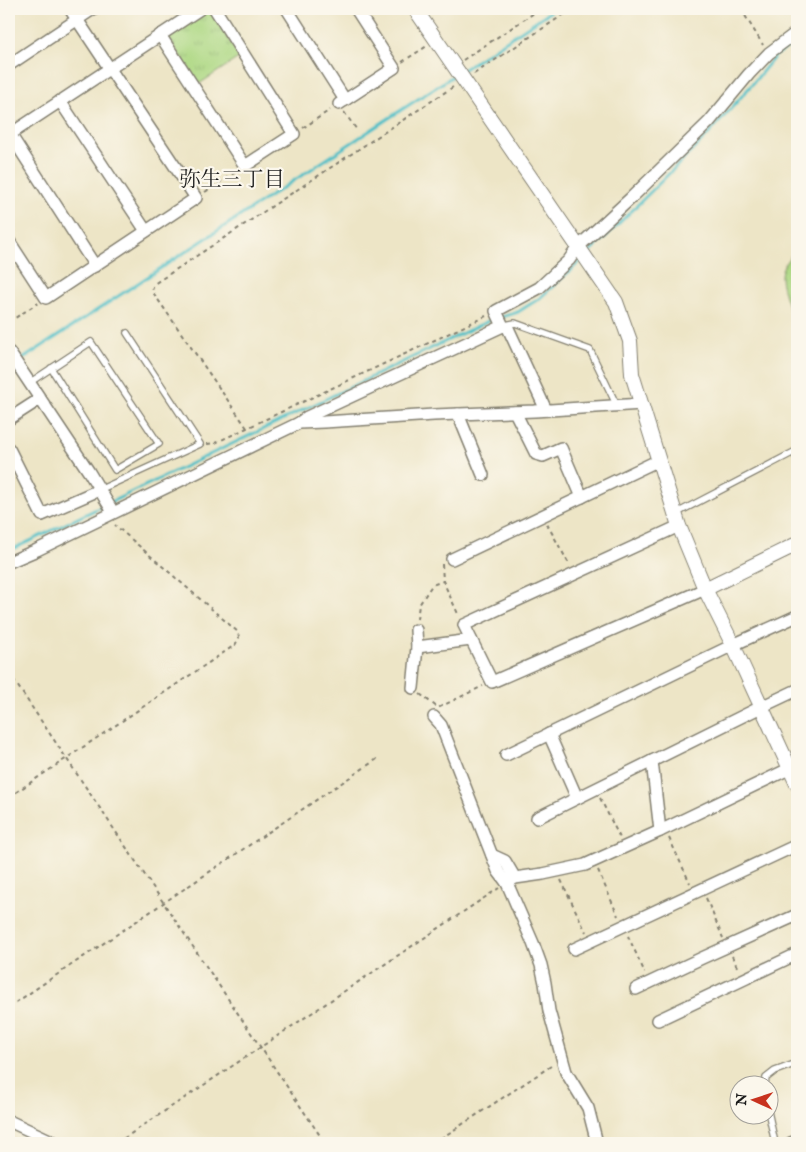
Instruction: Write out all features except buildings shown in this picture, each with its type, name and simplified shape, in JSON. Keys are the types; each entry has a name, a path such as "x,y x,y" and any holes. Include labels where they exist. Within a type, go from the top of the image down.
{"street":[{"path":"9,241 46,298 196,198 70,9"},
{"path":"9,65 93,9"},
{"path":"95,266 10,134 200,9"},
{"path":"160,35 245,166 294,134 215,9"},
{"path":"287,9 342,102 394,68 356,9"},
{"path":"415,9 616,302 630,341 632,374 677,520 705,589 761,707 794,767 797,784"},
{"path":"546,410 508,328 503,326 496,311 540,288 569,260 578,247 709,122 749,74 769,54 797,32"},
{"path":"60,101 146,232"},
{"path":"9,562 299,423 307,417 503,326"},
{"path":"9,352 89,472 110,514"},
{"path":"9,419 40,399"},
{"path":"299,423 642,404"},
{"path":"515,412 536,454 544,456 561,448 582,497"},
{"path":"458,414 483,474"},
{"path":"9,449 42,515 99,490"},
{"path":"452,559 659,460"},
{"path":"677,520 575,574 464,625 492,682 705,589 797,544"},
{"path":"506,755 797,616"},
{"path":"413,688 417,646 416,630"},
{"path":"417,646 471,640"},
{"path":"537,818 797,690"},
{"path":"434,717 441,725 447,738 492,855 505,861 541,965 549,1011 566,1072 588,1108 597,1143"},
{"path":"549,734 577,798"},
{"path":"652,761 663,830"},
{"path":"511,881 585,865 794,767"},
{"path":"574,949 797,845"},
{"path":"636,989 797,914"},
{"path":"658,1020 797,954"},
{"path":"9,1121 56,1143"},
{"path":"791,1143 797,1141"}],"lane":[{"path":"503,326 515,322 590,350 618,406"},
{"path":"99,490 200,444 127,333"},
{"path":"29,383 51,368 91,342 159,444 115,470 51,368"},
{"path":"677,520 794,452 797,459"},
{"path":"771,1074 797,1063"},
{"path":"771,1124 775,1143"}],"path":[{"path":"460,74 540,9"},
{"path":"247,428 152,291 154,284 460,74 572,9"},
{"path":"741,9 769,54"},
{"path":"394,68 431,44"},
{"path":"294,134 342,102 357,130"},
{"path":"196,198 245,166"},
{"path":"9,322 46,298"},
{"path":"200,444 214,443 496,311"},
{"path":"9,797 235,644 239,638 238,632 110,521 110,514"},
{"path":"543,516 575,574"},
{"path":"452,559 442,564 443,581 464,625"},
{"path":"416,630 419,605 432,585 443,581"},
{"path":"9,673 325,1143"},
{"path":"413,688 438,708 492,682"},
{"path":"9,1007 380,757"},
{"path":"595,789 624,847"},
{"path":"663,830 699,891 743,980"},
{"path":"594,861 650,983"},
{"path":"556,871 591,941"},
{"path":"117,1143 511,881"},
{"path":"434,1143 562,1058"}],"green space":[{"path":"209,9 240,57 199,84 168,37"},
{"path":"797,250 797,331 781,282 781,272 789,258"}],"waterway":[{"path":"461,71 554,9"},
{"path":"588,254 706,137 776,55 797,41"},
{"path":"9,368 456,74"},
{"path":"502,317 518,312 540,298 582,260"},
{"path":"9,551 496,318"}],"district":[{"name":"弥生三丁目","path":"232,180"}]}
